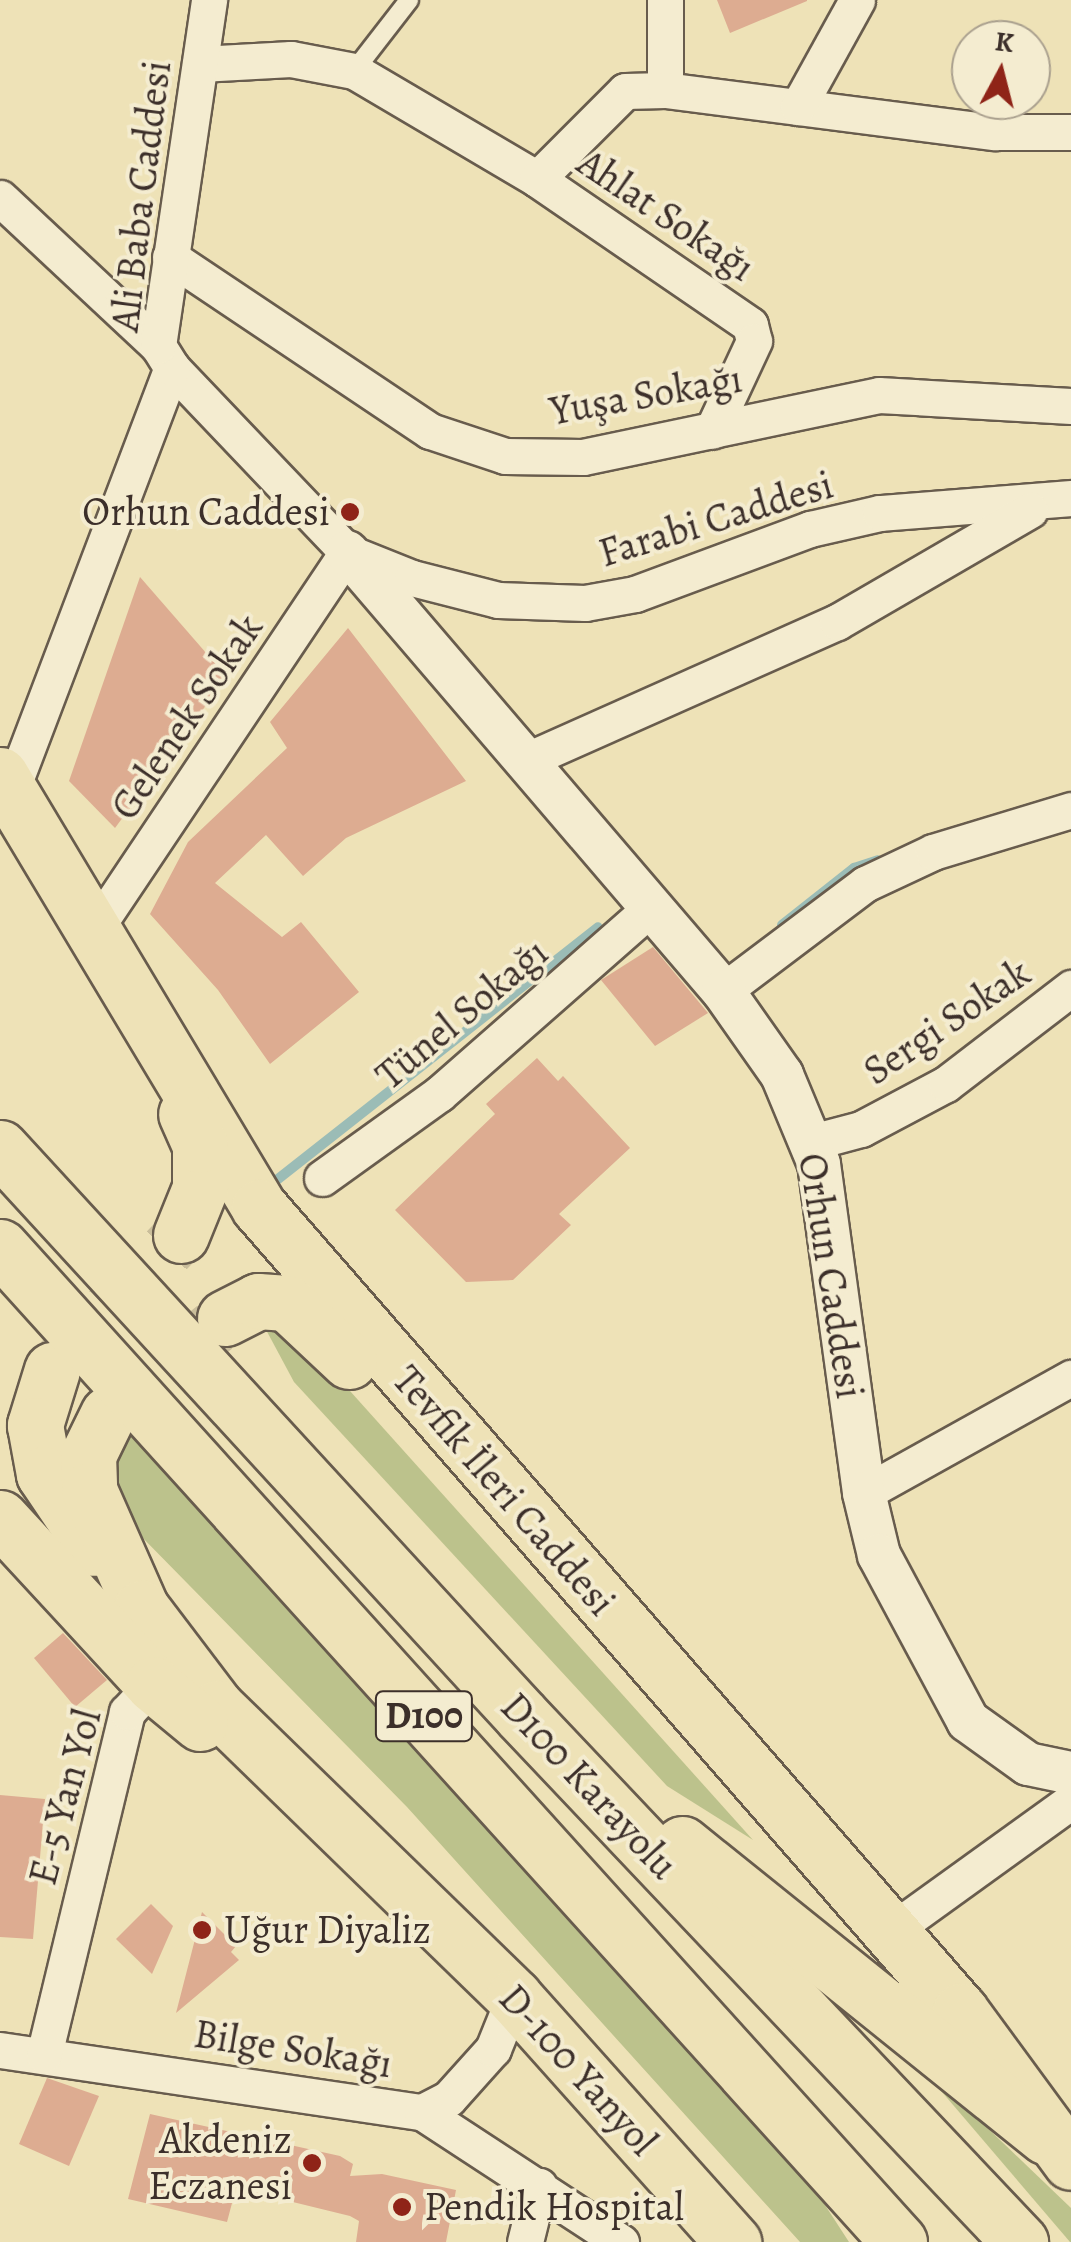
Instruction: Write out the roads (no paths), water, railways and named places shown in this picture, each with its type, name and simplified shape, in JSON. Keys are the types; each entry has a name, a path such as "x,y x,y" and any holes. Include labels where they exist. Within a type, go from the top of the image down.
{"main road":[{"name":"Tevfik İleri Caddesi","path":"4,797 95,929 259,1207 960,2011 1059,2149"},
{"path":"4,797 174,1089 200,1145 200,1188 181,1235"},
{"name":"D100 Karayolu","path":"0,1148 521,1715 1020,2242"},
{"name":"D100 Karayolu","path":"0,1247 899,2242"},
{"path":"225,1318 258,1301 286,1303 318,1325 1059,2149"},
{"path":"52,1370 36,1425 44,1474 69,1517 218,1708 418,1902"},
{"path":"108,1414 88,1455 89,1490 141,1608"},
{"path":"0,1518 18,1558 153,1684 418,1902"},
{"path":"521,1715 1059,2149"},
{"name":"D-100 Yanyol","path":"418,1902 514,1997 733,2242"},
{"path":"847,2186 877,2242"}],"street":[{"name":"Ali Baba Caddesi","path":"4,797 165,357 170,257 210,0"},
{"path":"666,0 666,90"},
{"path":"798,107 856,0"},
{"name":"Ahlat Sokağı","path":"200,64 291,59 354,71 537,179 750,326 754,341 712,431"},
{"path":"537,179 625,91 666,90 994,132 1071,132"},
{"name":"Farabi Caddesi","path":"0,198 165,357 347,552 484,597 585,604 636,594 810,529 880,513 1058,501"},
{"name":"Yuşa Sokağı","path":"170,257 430,431 505,456 582,457 878,395 1071,406"},
{"path":"527,760 837,622 1006,520 1058,501"},
{"name":"Orhun Caddesi","path":"347,552 723,991 782,1074 812,1142 864,1493 898,1596 968,1721 1028,1764 1071,1773"},
{"name":"Gelenek Sokak","path":"95,929 347,552"},
{"path":"723,991 865,884 933,852 1071,810"},
{"name":"Tünel Sokağı","path":"322,1178 439,1094 651,908"},
{"name":"Sergi Sokak","path":"812,1142 861,1129 946,1084 1071,988"},
{"path":"864,1493 1071,1378"},
{"name":"E-5 Yan Yol","path":"44,2054 127,1712 153,1684"},
{"path":"891,1931 1071,1801"},
{"name":"Bilge Sokağı","path":"0,2050 422,2112 448,2098 482,2063 514,1997"},
{"path":"422,2112 538,2186 613,2240"},
{"path":"525,2242 538,2186"}],"lane":[{"path":"354,71 409,0"}],"waterway":[{"path":"782,925 854,868 878,860"},
{"path":"278,1179 598,927"}],"tunnel":[{"path":"52,1370 181,1235"},
{"path":"108,1414 223,1320"}],"place":[{"name":"Orhun Caddesi̇","path":"350,512"},
{"name":"Uğur Diyaliz","path":"202,1930"},
{"name":"Akdeniz Eczanesi","path":"312,2163"},
{"name":"Pendik Hospital","path":"402,2207"}]}
